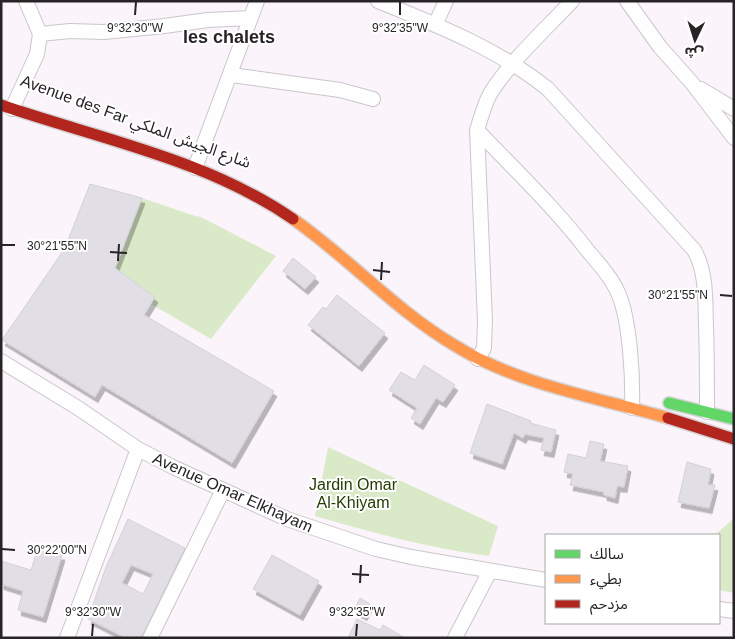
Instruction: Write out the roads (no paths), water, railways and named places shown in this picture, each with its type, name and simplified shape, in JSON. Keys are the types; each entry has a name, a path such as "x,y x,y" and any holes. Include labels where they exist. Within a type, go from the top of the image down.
{"main road":[{"name":"Avenue des Far شارع الجيش الملكي","path":"7,107 197,163 231,171"},
{"name":"Avenue des Far شارع الجيش الملكي","path":"99,124 197,163 297,222 338,252 413,316 458,347 485,353"},
{"name":"Avenue des Far شارع الجيش الملكي","path":"471,341 485,353 524,379 569,392 632,398 684,422 734,439"},
{"path":"660,401 734,419"}],"street":[{"path":"7,107 18,95 37,54 40,34 26,1"},
{"path":"197,163 257,1"},
{"path":"378,1 488,50 512,64 548,90 694,250 699,259 705,302 707,412"},
{"path":"435,26 446,1"},
{"path":"485,353 477,130 490,95 512,64 572,1"},
{"path":"627,1 660,47 692,83 734,138"},
{"path":"40,34 104,32 208,20 251,18"},
{"path":"231,75 340,90 373,99"},
{"path":"692,83 734,109"},
{"path":"477,130 573,232 607,274 619,295 625,318 632,398"},
{"name":"Avenue Omar Elkhayam","path":"1,361 78,408 138,449 294,522 376,549 545,580"},
{"path":"67,638 138,449"},
{"path":"150,638 223,490"},
{"path":"455,638 490,571"},
{"path":"720,609 734,611"}],"district":[{"name":"les chalets","path":"229,37"}],"park label":[{"name":"Jardin Omar Al-Khiyam","path":"353,493"}]}
